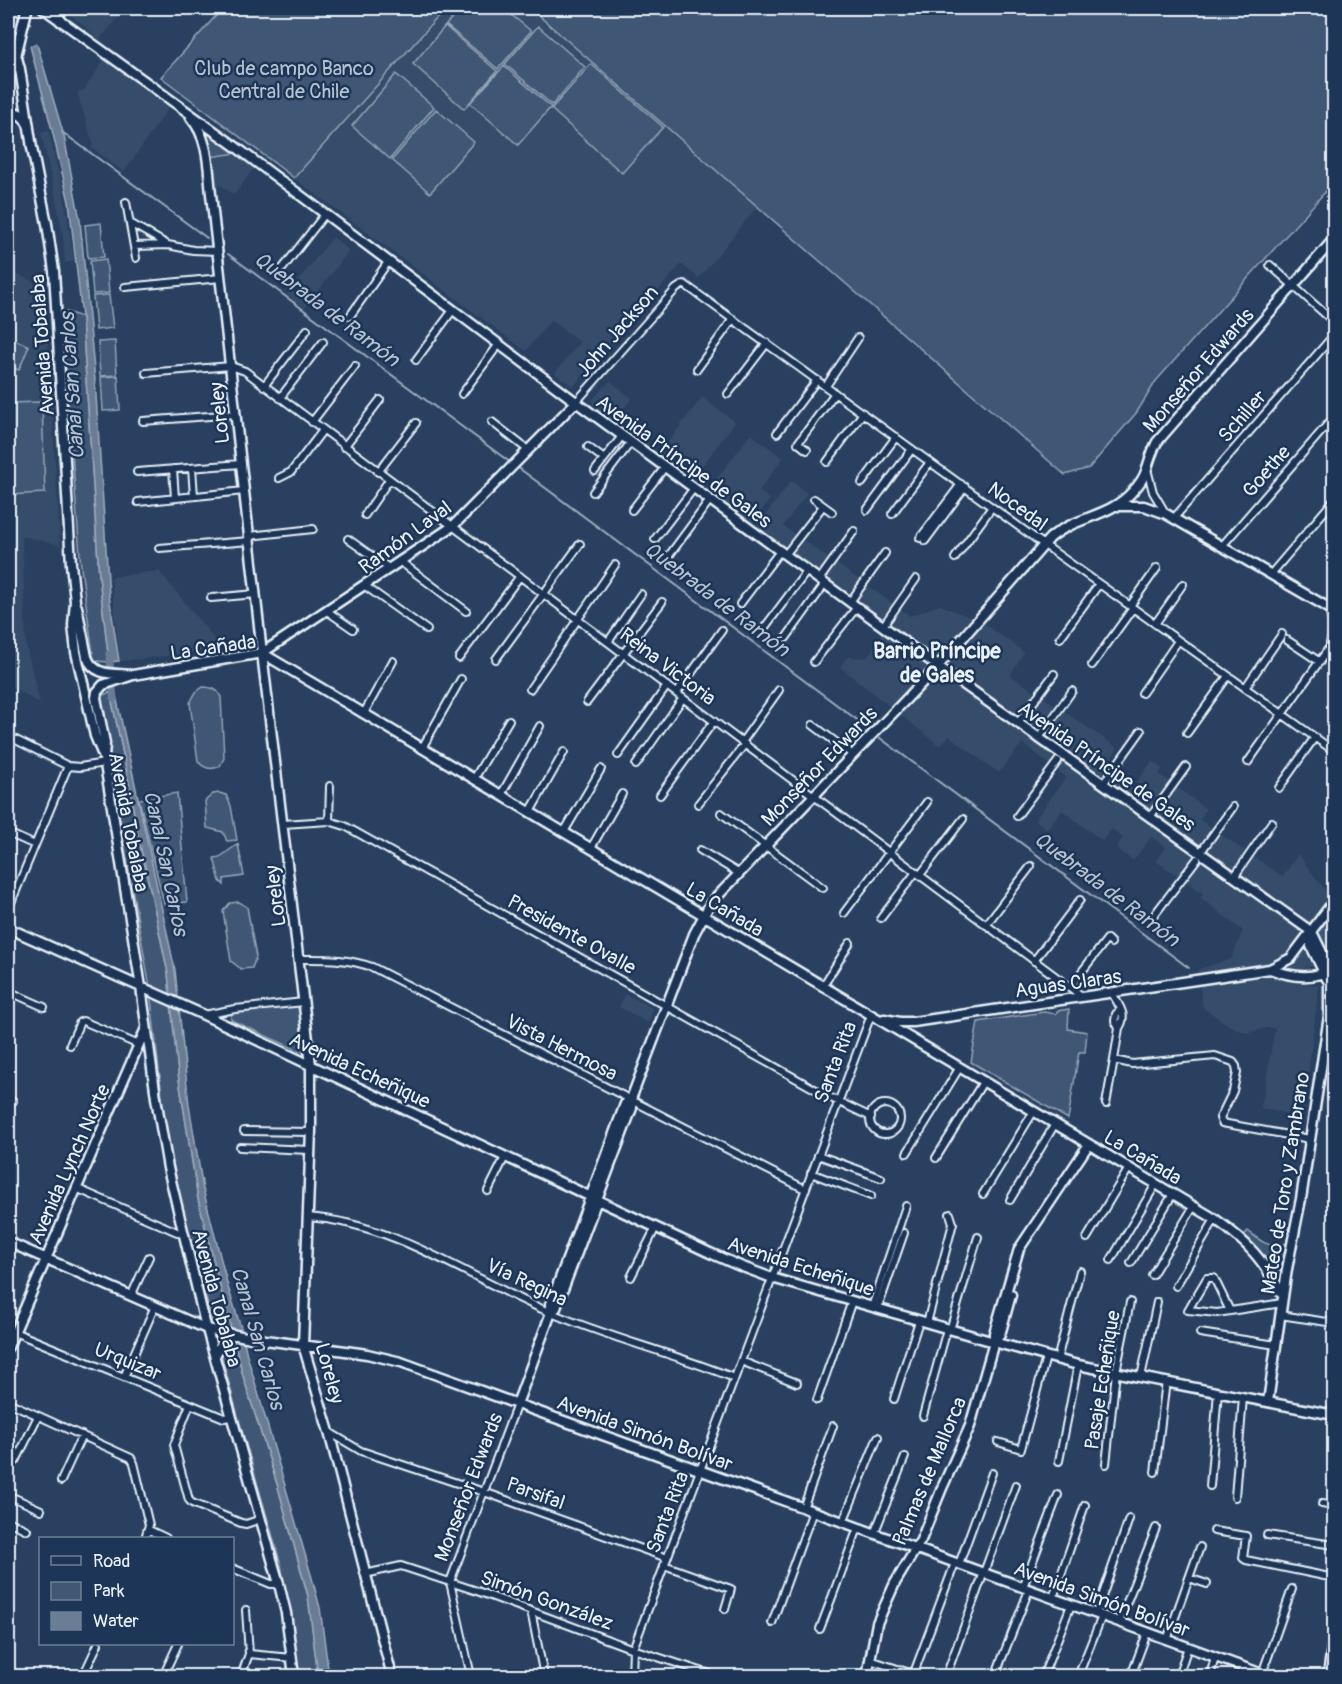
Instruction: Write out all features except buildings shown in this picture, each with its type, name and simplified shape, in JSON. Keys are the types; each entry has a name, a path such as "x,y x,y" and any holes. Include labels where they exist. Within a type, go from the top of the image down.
{"main road":[{"path":"8,81 27,8"},
{"path":"52,8 60,21"},
{"path":"8,114 18,113 28,124"}],"street":[{"name":"Avenida Príncipe de Gales","path":"43,8 232,144 576,402 853,605 1150,817 1198,856 1234,877 1312,932"},
{"name":"Avenida Tobalaba","path":"8,35 20,69 54,271 75,601 73,625 76,652 95,736 104,761 141,987 162,1134 207,1329 279,1584 286,1613 294,1677"},
{"name":"Loreley","path":"184,111 197,126 204,140 218,247 262,653 312,1065 303,1345 329,1432 392,1677"},
{"path":"126,202 136,258"},
{"path":"283,268 325,214"},
{"path":"130,223 168,245"},
{"name":"Monseñor Edwards","path":"471,1677 450,1582 551,1313 556,1308 613,1148 632,1108 631,1099 703,915 710,904 938,666 1043,544 1063,528 1117,506 1132,492 1147,468 1151,452 1157,442 1335,239"},
{"path":"134,246 168,245 193,250 218,247"},
{"path":"350,316 388,262"},
{"path":"1270,265 1335,322"},
{"path":"125,287 221,278"},
{"name":"Nocedal","path":"684,284 1043,544 1335,751"},
{"name":"John Jackson","path":"576,402 676,289 684,284"},
{"path":"416,360 453,310"},
{"path":"697,369 734,319"},
{"path":"264,386 307,330"},
{"name":"Schiller","path":"1170,516 1335,335"},
{"path":"826,386 858,338"},
{"path":"280,398 323,342"},
{"path":"462,394 499,344"},
{"path":"728,394 767,344"},
{"path":"146,373 231,366"},
{"name":"Reina Victoria","path":"231,366 241,369 264,386 1083,997"},
{"path":"312,422 355,366"},
{"path":"777,433 817,380"},
{"path":"807,450 798,443 835,393"},
{"path":"345,447 380,400"},
{"name":"Ramón Laval","path":"262,653 453,526 576,402"},
{"path":"827,462 863,413"},
{"path":"143,421 236,414"},
{"name":"Goethe","path":"1222,546 1335,417"},
{"path":"492,422 528,450"},
{"path":"378,472 416,423"},
{"path":"279,478 291,472 322,430"},
{"path":"595,471 622,436"},
{"path":"862,483 896,437"},
{"path":"593,492 631,442"},
{"path":"588,447 604,459"},
{"path":"867,510 912,449"},
{"path":"892,514 930,462"},
{"path":"137,472 241,464"},
{"path":"632,510 665,467"},
{"path":"192,468 194,496"},
{"path":"1147,468 1153,492 1170,516"},
{"path":"172,469 175,498"},
{"path":"364,515 389,480"},
{"path":"922,539 963,486"},
{"path":"655,539 694,488"},
{"path":"138,502 244,491"},
{"path":"814,499 832,512"},
{"path":"668,557 710,500"},
{"path":"1270,574 1335,500"},
{"path":"740,604 823,506"},
{"path":"1117,506 1144,506 1170,516 1332,610"},
{"path":"956,558 992,507"},
{"path":"159,548 313,529"},
{"path":"786,638 854,531"},
{"path":"348,539 390,569"},
{"path":"496,659 580,544"},
{"path":"814,662 885,553"},
{"path":"401,562 466,610"},
{"path":"530,689 615,565"},
{"path":"1092,665 1157,568"},
{"path":"765,627 807,571"},
{"path":"459,658 520,576"},
{"path":"883,626 916,579"},
{"path":"1060,638 1099,584"},
{"path":"1155,624 1183,584"},
{"path":"365,586 427,630"},
{"path":"211,598 256,594"},
{"path":"608,642 641,594"},
{"path":"1329,648 1335,600"},
{"name":"La Cañada","path":"75,601 88,661 96,670 117,677 262,653 1215,1219 1252,1248 1272,1274 1282,1300"},
{"path":"587,702 662,602"},
{"path":"327,611 352,629"},
{"path":"677,693 722,630"},
{"path":"1245,688 1285,637 1320,662"},
{"path":"1142,693 1178,640"},
{"path":"1248,762 1335,642"},
{"path":"364,713 393,661"},
{"path":"1018,723 1054,674"},
{"path":"1187,733 1228,675"},
{"name":"La Cañada","path":"104,761 105,743 96,698 98,689 117,677"},
{"path":"422,748 461,679"},
{"path":"618,755 667,686"},
{"path":"698,804 779,690"},
{"path":"1038,738 1072,691"},
{"path":"636,765 683,698"},
{"path":"474,779 509,720"},
{"path":"660,795 714,721"},
{"path":"813,725 854,755"},
{"path":"501,795 540,726"},
{"path":"1103,784 1141,731"},
{"path":"8,736 68,766 80,767 104,761"},
{"path":"1278,788 1315,737"},
{"path":"530,812 564,752"},
{"path":"1017,816 1058,761"},
{"path":"8,910 68,766"},
{"path":"1150,817 1186,767"},
{"path":"564,832 601,769"},
{"path":"329,821 330,786"},
{"path":"591,848 622,794"},
{"path":"844,913 927,802"},
{"path":"1155,914 1233,807"},
{"path":"721,813 823,888"},
{"path":"881,918 963,819"},
{"name":"Presidente Ovalle","path":"283,824 329,821 345,826 838,1102 871,1117"},
{"path":"1234,877 1272,822"},
{"path":"8,833 35,845"},
{"path":"700,850 740,874"},
{"path":"986,925 1031,866"},
{"path":"1034,961 1080,900"},
{"name":"Aguas Claras","path":"871,1015 889,1021 913,1022 1270,969 1291,958 1335,901"},
{"name":"Avenida Echeñique","path":"8,928 225,1024 656,1227 771,1278 1078,1365 1335,1415"},
{"path":"1312,932 1311,946 1332,975"},
{"path":"1070,987 1107,939 1111,943"},
{"path":"823,986 850,943"},
{"name":"Vista Hermosa","path":"299,959 337,958 356,961 372,967 805,1189"},
{"path":"1291,958 1291,976"},
{"name":"Aguas Claras","path":"1270,969 1291,976 1332,975"},
{"name":"Mateo de Toro y Zambrano","path":"1268,1402 1285,1280 1297,1222 1332,1005 1332,975"},
{"path":"8,991 44,1007"},
{"path":"1106,1104 1118,1030 1115,1021 1116,1014 1120,1010 1112,993"},
{"name":"Avenida Echeñique","path":"204,1015 232,1009 304,1002"},
{"path":"225,1024 226,1016 232,1009"},
{"name":"Santa Rita","path":"632,1677 633,1649 871,1015"},
{"path":"70,1045 80,1022 83,1021 140,1045"},
{"path":"911,1039 908,1031 913,1022"},
{"name":"Avenida Lynch Norte","path":"8,1347 147,1027"},
{"path":"1114,1060 1132,1064 1215,1056 1233,1062 1237,1073 1235,1084 1220,1118 1222,1124 1310,1139"},
{"path":"907,1153 960,1067"},
{"path":"936,1158 983,1082"},
{"path":"889,1105 897,1111 900,1120 893,1132 884,1134 879,1133 872,1126 871,1117 875,1108 889,1105"},
{"path":"983,1194 1034,1111"},
{"path":"1010,1200 1055,1124"},
{"path":"244,1131 311,1132"},
{"name":"Palmas de Mallorca","path":"867,1677 878,1623 895,1583 917,1549 970,1426 994,1342 1000,1335 1026,1240 1089,1144"},
{"path":"240,1147 310,1150"},
{"path":"818,1155 881,1178"},
{"path":"488,1191 505,1156"},
{"path":"1087,1238 1129,1168"},
{"path":"811,1173 871,1196"},
{"path":"1111,1260 1156,1184"},
{"path":"76,1188 184,1235"},
{"path":"1131,1263 1173,1194"},
{"path":"875,1308 906,1206"},
{"path":"1152,1275 1194,1206"},
{"path":"894,1399 923,1322 953,1223 950,1214"},
{"name":"Vía Regina","path":"307,1217 346,1222 386,1234 551,1313 734,1378"},
{"path":"1176,1286 1215,1219"},
{"path":"631,1277 656,1227"},
{"path":"875,1308 904,1233"},
{"path":"923,1416 978,1237"},
{"name":"Avenida Simón Bolívar","path":"8,1242 207,1329 251,1338 367,1354 401,1362 1265,1675"},
{"path":"131,1296 149,1257"},
{"path":"1058,1359 1080,1271"},
{"name":"La Cañada","path":"1272,1274 1285,1280"},
{"path":"1230,1311 1214,1278 1207,1278 1188,1310 1217,1313 1230,1311 1282,1300"},
{"path":"817,1400 852,1300"},
{"name":"Pasaje Echeñique","path":"1106,1464 1116,1372 1130,1302"},
{"name":"Pasaje Echeñique","path":"1141,1377 1157,1302"},
{"path":"124,1377 155,1306"},
{"path":"1280,1315 1335,1323"},
{"name":"Urquizar","path":"14,1332 224,1419 231,1417"},
{"path":"1200,1333 1276,1345"},
{"path":"215,1356 231,1334"},
{"path":"998,1442 1021,1449 1046,1357"},
{"path":"741,1361 798,1383"},
{"name":"Pasaje Echeñique","path":"1059,1461 1078,1365"},
{"path":"1155,1472 1166,1381"},
{"path":"1209,1486 1218,1392"},
{"path":"1235,1497 1243,1397"},
{"path":"8,1402 128,1456 133,1461 148,1522 146,1537"},
{"path":"190,1404 174,1445 189,1500 234,1522 246,1524 261,1519"},
{"path":"16,1461 38,1416"},
{"path":"803,1508 833,1426"},
{"name":"Parsifal","path":"329,1432 361,1451 484,1492 666,1561 731,1589 724,1609"},
{"path":"61,1481 82,1435"},
{"path":"843,1522 878,1437"},
{"path":"874,1534 905,1457"},
{"path":"870,1660 910,1673 915,1670 992,1473"},
{"path":"946,1677 1017,1485"},
{"path":"8,1495 41,1510"},
{"path":"995,1677 1058,1495"},
{"path":"1322,1504 1335,1506"},
{"path":"1053,1598 1085,1505"},
{"path":"772,1623 813,1511"},
{"path":"1078,1677 1129,1519"},
{"path":"8,1521 27,1530"},
{"path":"820,1629 858,1528"},
{"path":"1119,1622 1156,1528"},
{"path":"148,1530 162,1537"},
{"path":"1214,1531 1246,1536 1243,1555 1246,1560 1335,1578"},
{"path":"1268,1535 1335,1545"},
{"path":"1167,1640 1200,1547"},
{"name":"Simón González","path":"365,1574 401,1566 716,1677"},
{"path":"234,1569 271,1584 279,1584"},
{"path":"1189,1578 1207,1584"},
{"path":"1265,1675 1292,1589"},
{"path":"1043,1677 1071,1605"},
{"path":"242,1677 249,1654 246,1610"},
{"path":"531,1611 544,1677"},
{"path":"1131,1677 1147,1632"},
{"path":"1330,1675 1335,1633"},
{"path":"83,1677 98,1645"},
{"path":"163,1677 178,1645"},
{"path":"1178,1677 1188,1647"},
{"path":"249,1654 292,1658"},
{"path":"1210,1677 1215,1657"}],"shaded area":[{"path":"61,8 126,8 99,40"},
{"path":"446,8 530,8 757,207 699,278 681,264 600,359 598,358 573,387 555,373 580,342 551,320 526,351 294,178"},
{"path":"104,60 169,107 124,172 91,147 93,144 77,92 84,90"},
{"path":"48,131 63,190 74,261 65,263 63,236 41,133"},
{"path":"237,153 255,167 234,195 222,186 214,187 210,157"},
{"path":"333,237 349,251 305,308 287,295"},
{"path":"8,270 45,287 60,545 22,536 26,645 40,704 8,684"},
{"path":"610,381 632,398 615,420 593,404 593,399"},
{"path":"702,397 735,422 693,478 660,453"},
{"path":"751,434 783,458 759,491 770,499 752,523 708,490"},
{"path":"791,481 807,493 783,526 910,616 940,605 982,622 1024,652 1010,675 1118,748 1105,767 1133,788 1152,761 1162,769 1159,774 1206,809 1200,820 1283,877 1298,854 1334,902 1334,962 1276,974 1294,983 1319,985 1303,1116 1261,1109 1275,1028 1247,1033 1230,1026 1203,1008 1197,970 1231,959 1243,931 1201,898 1203,893 1156,861 1166,847 1151,837 1133,861 1116,848 1123,838 1112,829 1102,841 1062,810 1047,829 1035,820 1066,777 1022,743 999,773 949,736 940,746 840,667 847,657 867,658 886,626 754,531"},
{"path":"159,571 223,650 120,661 111,577"},
{"path":"625,994 652,1008 648,1023 619,1007"}],"green space":[{"name":"Club de campo Banco Central de Chile","path":"223,8 446,8 294,178 161,77"},
{"path":"462,8 503,8 531,31 498,69 446,25"},
{"path":"530,8 1334,8 1334,182 1156,381 1137,412 1089,468 1065,475"},
{"path":"445,26 497,71 464,109 413,64"},
{"path":"538,26 585,67 552,105 505,64"},
{"path":"591,64 663,127 622,173 551,109"},
{"path":"504,66 551,107 518,145 470,103"},
{"path":"396,74 434,107 390,159 352,126"},
{"path":"436,109 474,142 430,193 392,160"},
{"path":"203,128 219,137 237,153 210,157 208,141"},
{"path":"101,223 104,257 88,258 85,225"},
{"path":"106,259 109,293 93,294 90,261"},
{"path":"109,295 113,328 96,330 93,296"},
{"path":"61,310 82,317 99,576 109,662 94,661 81,568"},
{"path":"8,337 29,346 19,370 8,366"},
{"path":"115,341 117,375 100,376 98,342"},
{"path":"118,376 120,410 103,411 101,377"},
{"path":"42,402 45,493 8,495 8,403"},
{"path":"203,687 214,689 221,697 224,758 220,766 214,768 205,767 198,761 190,703 196,692"},
{"path":"110,692 168,973 178,1073 198,1199 243,1376 278,1487 308,1596 318,1676 297,1676 293,1629 281,1565 188,1232 166,1132 149,982 110,766 107,727 101,696"},
{"path":"177,793 187,902 164,904 139,799"},
{"path":"213,794 226,795 231,806 237,840 227,841 223,832 207,828 205,801"},
{"path":"238,844 244,876 224,879 224,885 220,881 214,858 220,857"},
{"path":"239,902 247,907 256,957 252,968 241,969 231,961 223,911 230,903"},
{"path":"1334,908 1334,962 1330,964 1317,934"},
{"path":"300,1005 306,1054 231,1020 231,1012"},
{"path":"1069,1009 1068,1029 1087,1032 1085,1052 1079,1052 1068,1119 971,1062 978,1022 1044,1012 1056,1014 1057,1011"},
{"path":"1248,1231 1269,1244 1287,1244 1282,1269 1271,1270 1244,1235"}],"water":[{"path":"37,44 64,136 80,220 95,380 109,595 119,661 109,662 99,576 82,317 69,202 30,46"},
{"path":"115,691 175,970 189,1105 203,1189 228,1287 320,1608 329,1676 318,1676 308,1596 278,1487 243,1376 198,1199 178,1073 168,973 110,692"}],"waterway":[{"name":"Quebrada de Ramón","path":"62,132 207,238"},
{"name":"Quebrada de Ramón","path":"228,254 511,463"},
{"name":"Quebrada de Ramón","path":"516,466 872,731"},
{"name":"Canal San Carlos","path":"109,654 114,699"},
{"name":"Quebrada de Ramón","path":"876,735 1189,968"}],"district":[{"name":"Barrio Príncipe de Gales","path":"937,663"}]}
